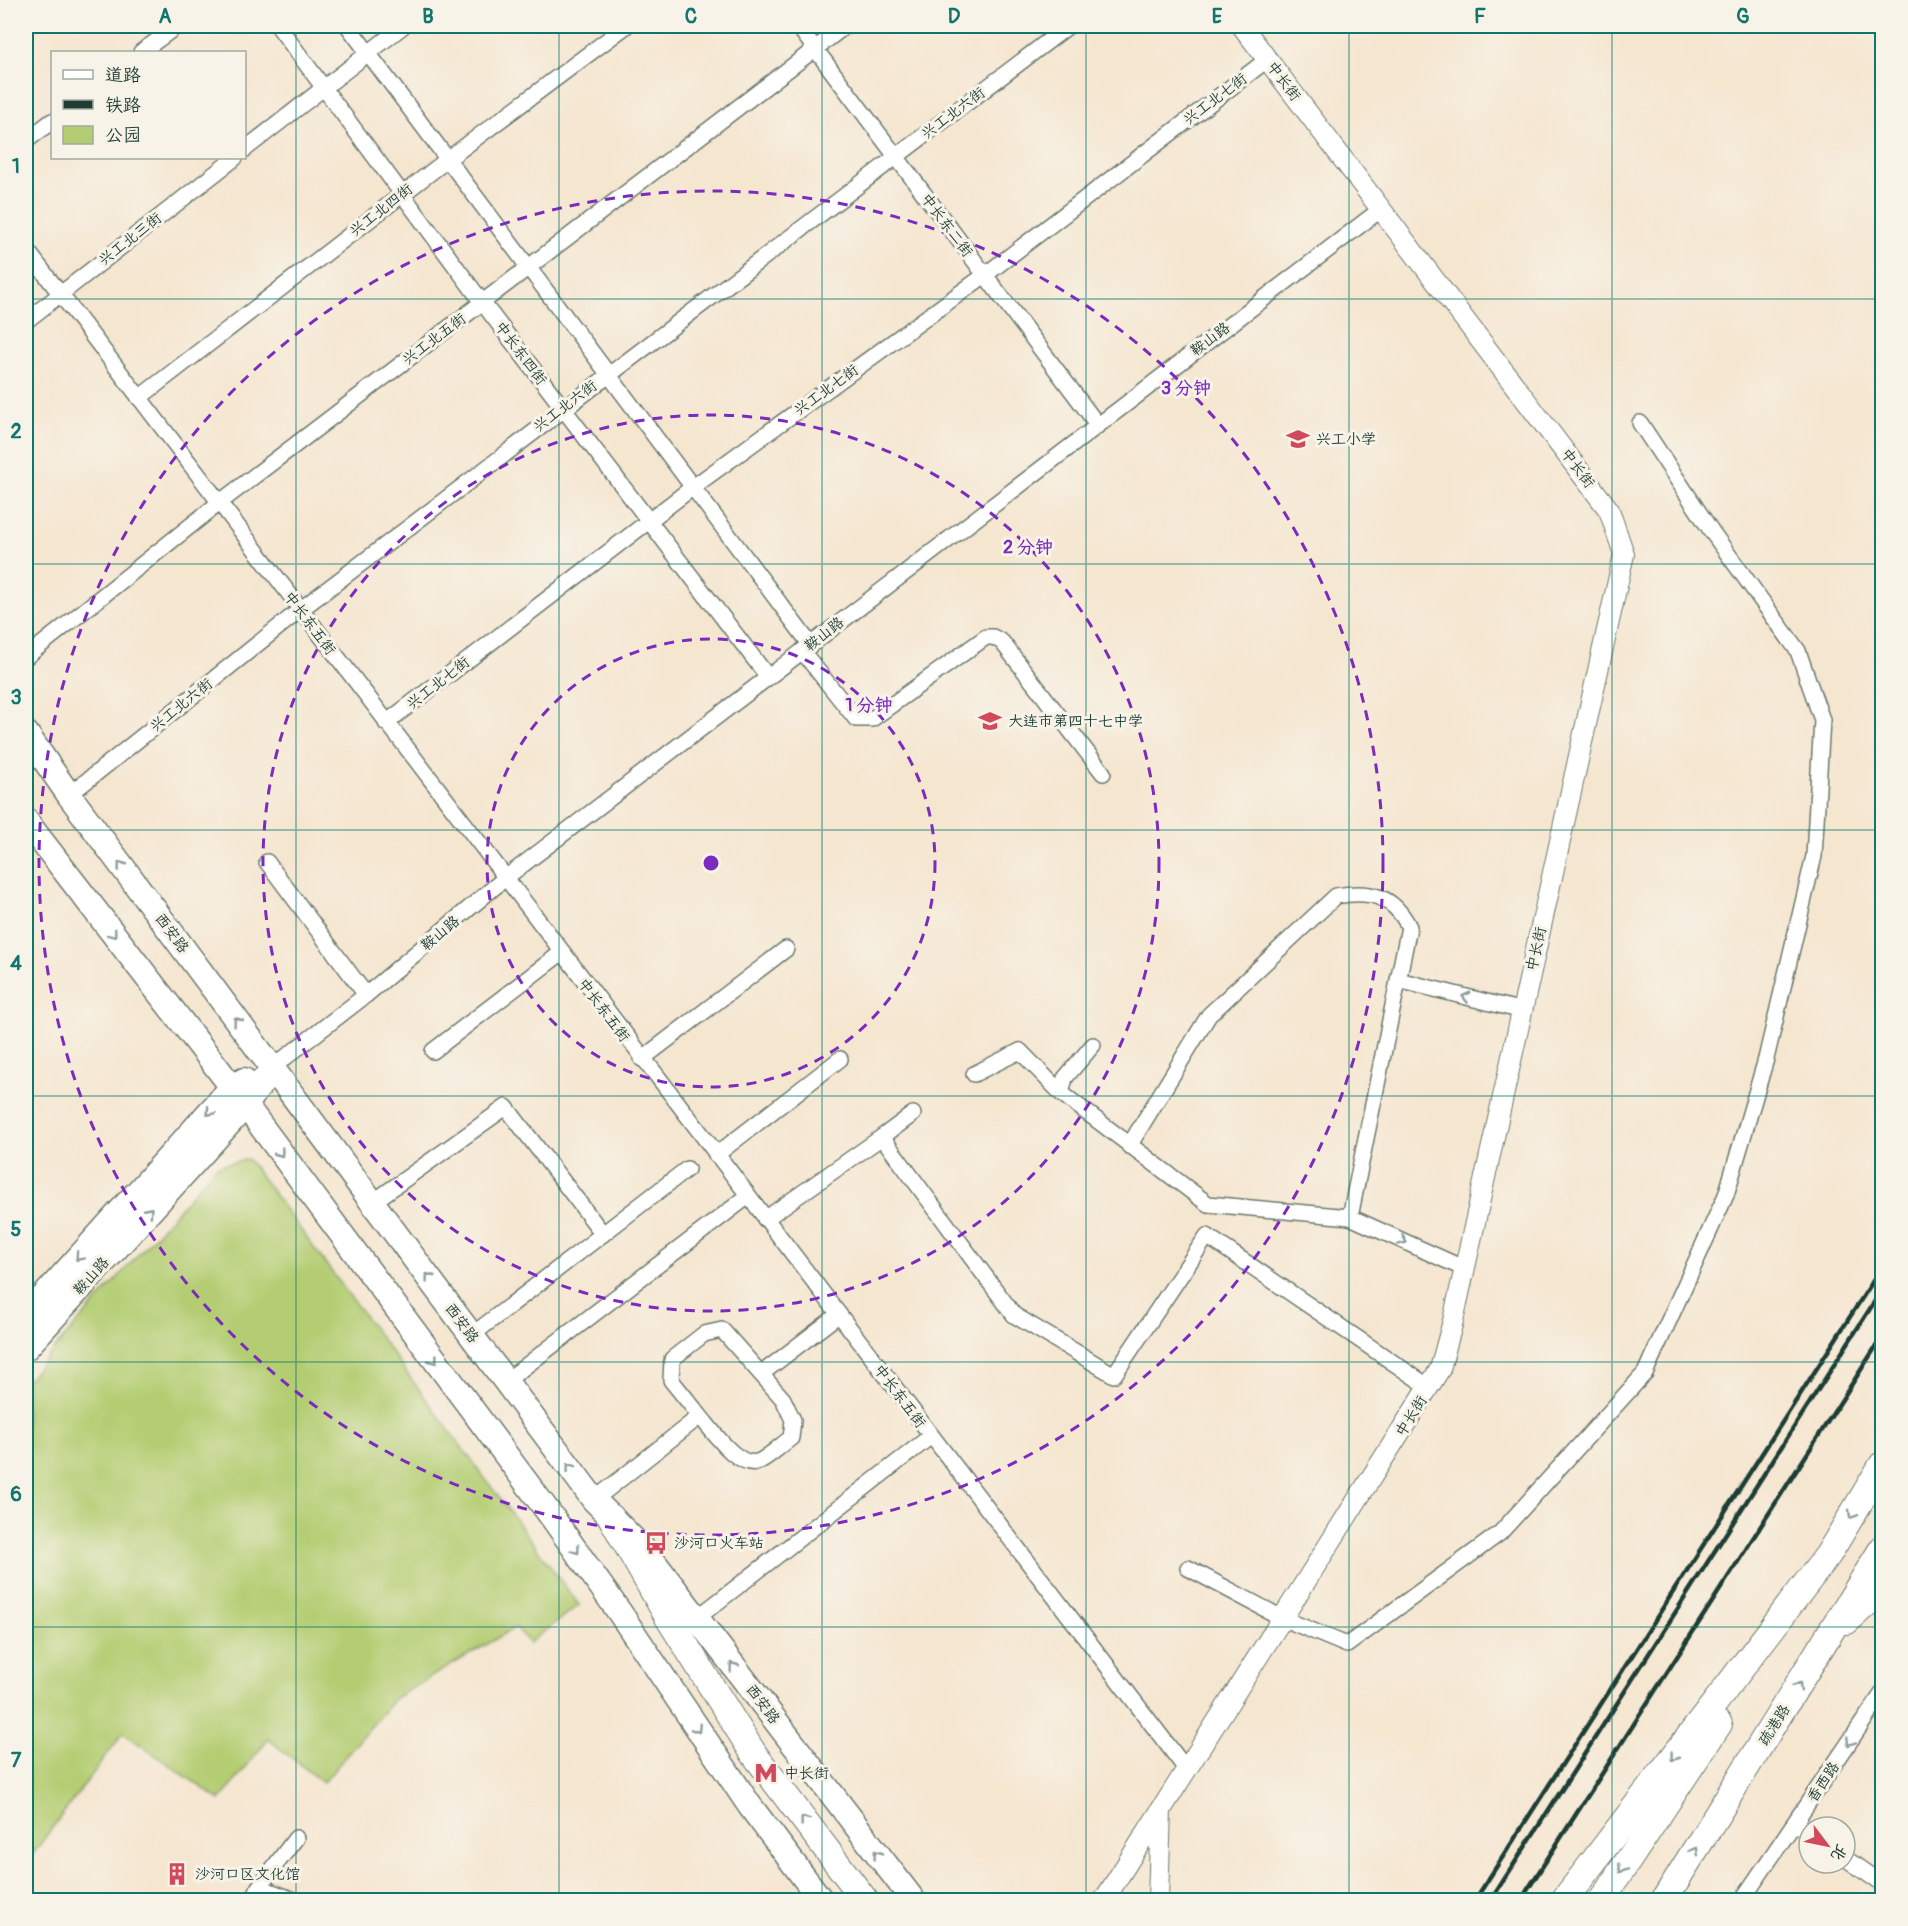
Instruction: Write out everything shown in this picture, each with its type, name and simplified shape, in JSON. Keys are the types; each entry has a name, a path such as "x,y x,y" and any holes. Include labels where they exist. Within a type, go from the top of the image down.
{"highway":[{"path":"1602,1900 1828,1555 1882,1465"},
{"path":"602,1508 754,1754 865,1900"},
{"name":"疏港路","path":"1664,1900 1882,1549"},
{"path":"1564,1900 1828,1555"},
{"path":"1829,1637 1882,1590"}],"main road":[{"name":"西安路","path":"26,734 69,795 602,1508 647,1553 913,1900"},
{"path":"26,821 239,1097 552,1517 620,1612 730,1778 821,1900"},
{"name":"鞍山路","path":"26,1316 239,1097 273,1067"},
{"name":"鞍山路","path":"26,1348 239,1097"}],"street":[{"path":"142,51 177,26"},
{"name":"中长东四街","path":"278,26 482,302 768,677"},
{"path":"348,26 693,487 856,719 865,721 872,719 986,637 993,637 1002,642 1103,773"},
{"path":"246,148 403,26"},
{"name":"兴工北四街","path":"139,398 402,194 626,26"},
{"name":"中长东二街","path":"798,26 1097,424"},
{"name":"兴工北五街","path":"26,657 219,503 845,26"},
{"name":"兴工北六街","path":"69,795 300,610 608,373 1068,26"},
{"name":"中长街","path":"1104,1900 1284,1619 1440,1369 1465,1269 1624,554 1609,510 1242,26"},
{"name":"兴工北七街","path":"386,723 693,487 985,274 1268,59"},
{"path":"26,141 51,122"},
{"name":"兴工北三街","path":"26,321 234,159"},
{"name":"鞍山路","path":"273,1067 366,995 504,879 1380,210"},
{"name":"中长东五街","path":"26,249 504,879 1186,1769"},
{"path":"1188,1568 1284,1619 1347,1645 1500,1533 1645,1372 1726,1195 1767,1059 1814,856 1822,720 1798,651 1712,532 1640,423"},
{"path":"267,862 366,995"},
{"path":"1129,1146 1209,1015 1336,896 1356,892 1377,895 1401,910 1409,927 1350,1217"},
{"path":"642,1059 786,949"},
{"path":"433,1051 561,953"},
{"path":"1398,980 1522,1011"},
{"path":"1061,1093 1065,1078 1093,1045"},
{"path":"974,1074 1020,1051 1061,1093 1208,1204 1350,1217 1465,1269"},
{"path":"716,1155 840,1059"},
{"path":"373,1202 506,1107 603,1234"},
{"path":"765,1219 913,1114"},
{"path":"882,1137 1014,1315 1114,1374 1207,1236 1429,1387"},
{"path":"472,1335 687,1169"},
{"path":"506,1381 747,1197"},
{"path":"761,1374 838,1315"},
{"path":"722,1330 783,1399 793,1420 791,1438 759,1462 746,1462 728,1449 700,1416 671,1380 672,1359 704,1334 722,1330"},
{"path":"602,1508 700,1416"},
{"path":"697,1618 931,1437"},
{"name":"香西路","path":"1742,1900 1882,1694"},
{"path":"1158,1900 1161,1880 1161,1810"},
{"path":"294,1900 256,1894 296,1838"},
{"path":"1857,1866 1882,1884"}],"green space":[{"path":"248,1159 579,1605 529,1643 516,1627 395,1698 323,1783 268,1739 220,1800 123,1733 26,1863 26,1381 217,1166"}],"railway":[{"path":"1475,1900 1882,1267"},
{"path":"1491,1900 1882,1290"},
{"path":"1521,1900 1882,1337"}],"place":[{"name":"兴工小学","path":"1298,439"},
{"name":"大连市第四十七中学","path":"990,721"},
{"name":"沙河口火车站","path":"656,1543"},
{"name":"中长街","path":"766,1773"},
{"name":"沙河口区文化馆","path":"177,1874"}]}
